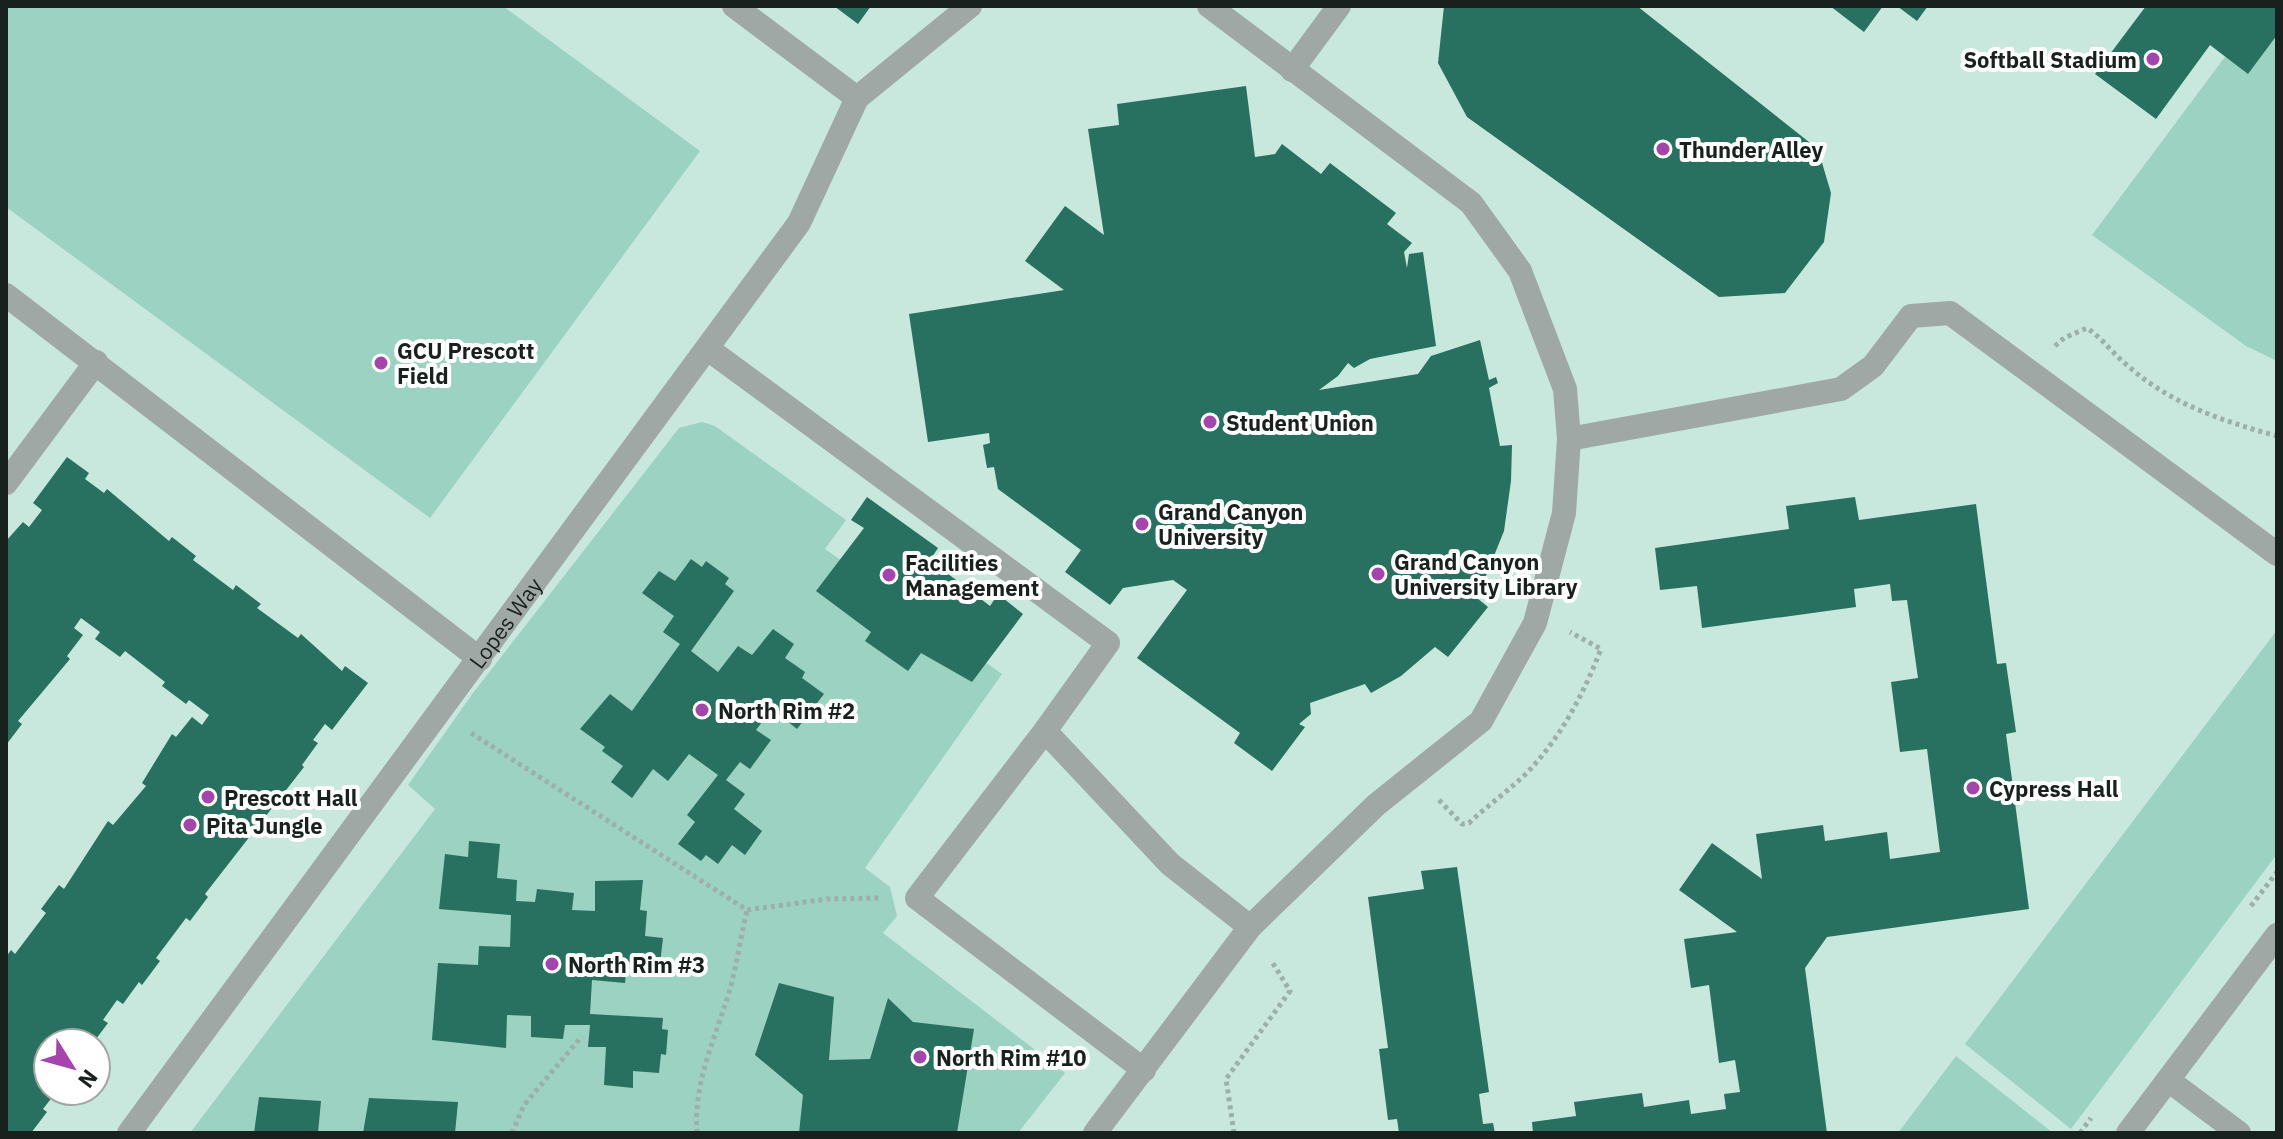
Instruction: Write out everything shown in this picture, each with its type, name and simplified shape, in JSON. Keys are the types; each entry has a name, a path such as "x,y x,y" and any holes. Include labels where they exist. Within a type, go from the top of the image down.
{"street":[{"path":"734,6 857,98 970,6"},
{"path":"1095,1133 1250,927 1376,805 1481,721 1535,623 1564,513 1569,439 1565,389 1520,271 1471,203 1209,6"},
{"path":"1292,70 1339,6"},
{"name":"Lopes Way","path":"129,1133 799,223 857,98"},
{"path":"6,295 480,659"},
{"path":"1569,439 1841,389 1873,366 1911,316 1950,313 2277,554"},
{"path":"708,349 1108,643 917,898 1144,1070"},
{"path":"6,483 96,362"},
{"path":"1045,731 1170,864 1250,927"},
{"path":"2128,1133 2277,935"},
{"path":"2168,1080 2239,1133"}],"path":[{"path":"2028,371 2064,338 2087,328 2127,366 2170,398 2219,420 2277,436"},
{"path":"440,713 582,801 747,910 827,899 917,898"},
{"path":"697,1133 696,1116 705,1062 730,989 747,910"},
{"path":"512,1133 524,1105 582,1036"}],"shaded area":[{"name":"Grand Canyon University","path":"6,6 2277,6 2277,1133 6,1133"}],"green space":[{"name":"GCU Prescott Field","path":"6,6 503,6 700,151 430,518 6,207"},
{"path":"2263,6 2277,6 2277,361 2246,346 2092,235"},
{"path":"702,422 715,426 846,520 825,549 1002,674 865,868 890,887 897,916 883,933 1065,1073 1018,1133 190,1133 435,809 408,785 473,693 679,428"},
{"path":"2277,630 2277,854 2071,1129 1965,1044"},
{"path":"1956,1056 2053,1133 1898,1133"}],"building":[{"path":"834,6 871,6 858,24"},
{"name":"Thunder Alley","path":"1444,6 1637,6 1809,142 1820,156 1831,193 1824,242 1785,293 1719,297 1467,117 1438,63"},
{"path":"1830,6 1883,6 1864,32"},
{"path":"1897,6 1928,6 1917,21"},
{"name":"Softball Stadium","path":"2146,6 2277,6 2277,35 2248,74 2210,45 2156,119 2095,74"},
{"name":"Student Union","path":"1246,86 1255,157 1275,154 1282,144 1321,174 1330,163 1396,213 1387,224 1412,243 1404,252 1407,268 1409,254 1423,252 1436,346 1370,359 1354,368 1348,363 1338,376 1319,390 1418,374 1431,356 1480,340 1489,380 1496,377 1498,383 1489,388 1500,446 1512,445 1504,531 1477,598 1488,607 1448,657 1435,647 1401,676 1371,693 1365,684 1310,703 1311,714 1299,724 1305,727 1272,771 1234,743 1240,733 1137,658 1187,590 1173,580 1123,588 1110,605 1065,572 1081,550 998,489 994,467 987,468 983,445 990,443 989,433 928,442 909,314 1064,290 1025,261 1065,206 1104,235 1088,129 1119,125 1117,104"},
{"name":"Prescott Hall","path":"67,457 89,473 85,479 104,493 107,489 169,541 172,537 196,556 193,560 233,590 236,585 261,604 257,608 298,638 301,634 342,671 345,666 368,683 332,730 325,724 313,740 318,743 302,765 304,767 205,894 208,897 190,921 186,918 156,958 160,961 142,985 139,982 123,1004 117,1000 103,1020 108,1023 105,1027 32,1027 32,1107 45,1107 47,1112 31,1133 6,1133 6,957 11,950 15,954 46,913 41,909 59,885 64,889 108,821 113,825 146,786 142,783 172,734 176,737 192,717 202,725 209,715 189,700 186,704 162,686 165,682 125,651 120,657 95,639 100,632 81,618 74,628 83,635 67,656 70,659 18,721 22,724 6,745 6,541 23,522 29,527 42,510 33,503"},
{"name":"Facilities Management","path":"867,497 938,548 930,560 990,606 998,594 1023,614 972,682 921,653 908,671 865,641 871,632 816,591 864,528 851,520"},
{"name":"Cypress Hall","path":"1855,497 1859,520 1976,504 1997,664 2006,663 2016,732 2006,734 2029,909 1827,937 1805,968 1827,1133 1533,1133 1532,1122 1576,1116 1574,1102 1642,1093 1644,1107 1689,1100 1691,1114 1726,1109 1724,1094 1740,1092 1735,1060 1719,1063 1709,985 1691,988 1684,939 1737,932 1679,890 1712,843 1762,879 1756,834 1823,825 1825,841 1887,832 1890,859 1940,852 1927,749 1900,752 1891,682 1918,678 1907,600 1892,601 1890,584 1854,589 1856,607 1702,628 1697,586 1660,590 1655,548 1789,529 1786,506"},
{"name":"North Rim #2","path":"691,559 702,567 706,561 729,578 725,584 734,591 691,651 718,672 738,646 752,655 773,629 794,644 785,658 805,672 802,678 824,694 797,729 772,709 756,730 771,740 750,769 740,762 726,780 745,794 734,809 762,831 745,855 732,845 718,864 706,855 701,861 678,844 695,822 687,815 718,775 689,754 668,781 653,769 632,798 611,782 623,766 602,751 605,747 580,729 610,694 632,711 680,644 663,632 674,616 642,593 659,571 675,581"},
{"name":"North Rim #3","path":"469,841 500,844 497,878 517,880 516,901 535,902 537,889 574,893 572,910 595,911 595,881 643,880 640,910 647,911 645,936 663,938 660,964 627,962 625,983 592,980 590,1014 663,1018 662,1029 668,1030 666,1055 661,1054 659,1073 633,1071 633,1088 604,1085 606,1047 588,1047 590,1025 565,1025 563,1039 531,1037 531,1016 507,1015 506,1048 432,1040 438,963 478,965 479,946 510,947 511,915 439,909 445,854 468,857"},
{"path":"1457,867 1489,1092 1479,1094 1483,1124 1493,1123 1495,1133 1399,1133 1397,1119 1388,1120 1379,1049 1388,1048 1368,897 1424,889 1421,871"},
{"name":"North Rim #10","path":"779,983 834,997 829,1060 870,1059 888,998 913,1022 974,1029 957,1133 799,1133 803,1095 755,1055"},
{"path":"259,1097 321,1101 318,1133 254,1133"},
{"path":"369,1098 458,1102 455,1133 363,1133"}],"place":[{"name":"Softball Stadium","path":"2153,59"},
{"name":"Thunder Alley","path":"1663,149"},
{"name":"GCU Prescott Field","path":"381,363"},
{"name":"Student Union","path":"1210,422"},
{"name":"Grand Canyon University","path":"1142,524"},
{"name":"Grand Canyon University Library","path":"1378,574"},
{"name":"Facilities Management","path":"889,575"},
{"name":"North Rim #2","path":"702,710"},
{"name":"Cypress Hall","path":"1973,788"},
{"name":"Prescott Hall","path":"208,797"},
{"name":"Pita Jungle","path":"190,825"},
{"name":"North Rim #3","path":"552,964"},
{"name":"North Rim #10","path":"920,1057"}]}
